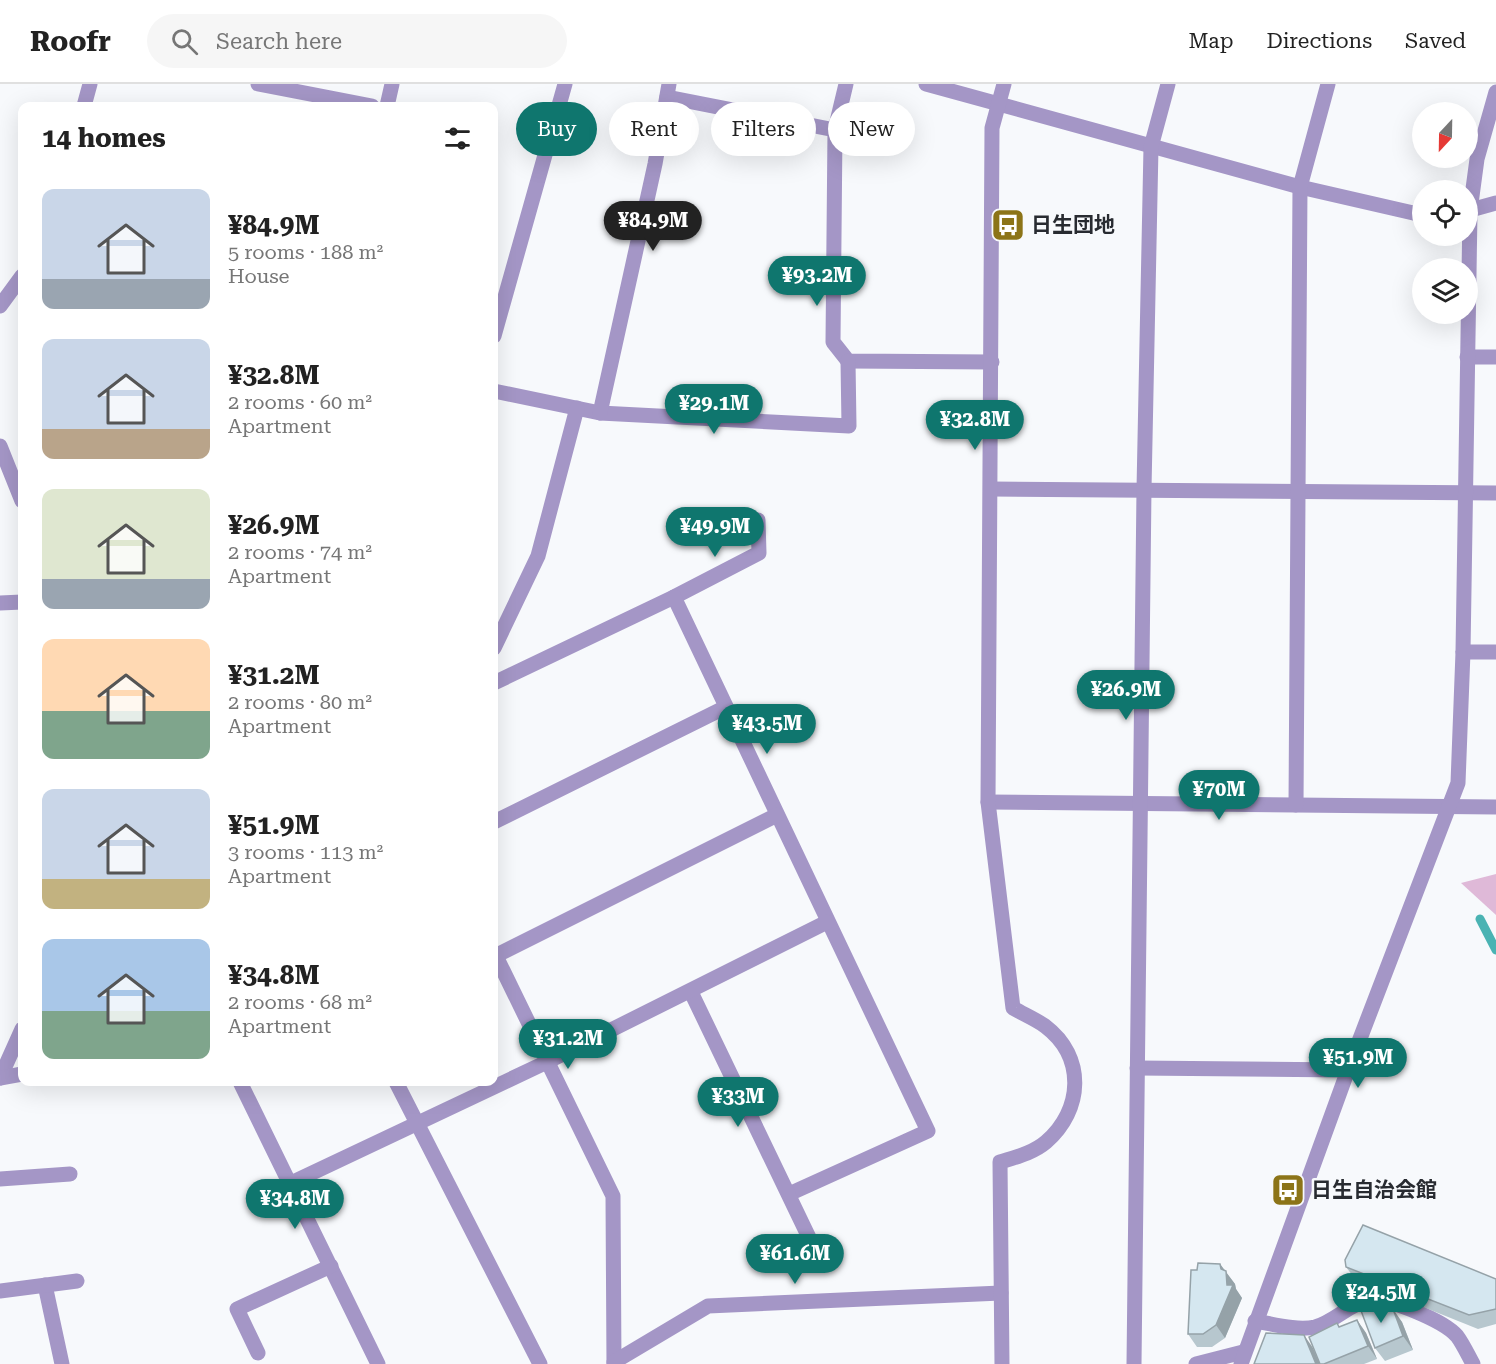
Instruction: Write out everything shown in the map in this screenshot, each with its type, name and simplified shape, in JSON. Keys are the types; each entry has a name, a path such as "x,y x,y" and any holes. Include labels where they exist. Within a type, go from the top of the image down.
{"street":[{"path":"85,102 90,84"},
{"path":"258,84 351,102"},
{"path":"388,102 392,84"},
{"path":"498,322 565,84"},
{"path":"842,102 846,84"},
{"path":"926,84 1300,187 1412,212"},
{"path":"1002,1364 1000,1162 1025,1155 1045,1143 1062,1125 1074,1099 1075,1073 1064,1048 1046,1027 1013,1008 988,802 992,128 1004,84"},
{"path":"1134,1364 1144,489 1151,147 1168,84"},
{"path":"1296,805 1300,187 1328,84"},
{"path":"600,413 655,164 668,91 828,128"},
{"path":"1474,180 1496,92"},
{"path":"498,392 600,413 849,426 848,361 833,342 835,156"},
{"path":"1478,208 1496,203"},
{"path":"1196,1364 1242,1358 1348,1070 1458,783 1463,652 1469,246"},
{"path":"0,306 18,281"},
{"path":"1467,357 1496,357"},
{"path":"848,361 992,362"},
{"path":"498,640 538,556 577,408"},
{"path":"0,446 18,491"},
{"path":"991,489 1496,493"},
{"path":"498,681 674,597 759,553 758,520"},
{"path":"674,597 928,1131 789,1194"},
{"path":"0,603 18,602"},
{"path":"1463,652 1496,652"},
{"path":"498,820 726,707"},
{"path":"988,802 1496,807"},
{"path":"498,952 777,815"},
{"path":"498,1085 691,992 827,922"},
{"path":"498,962 549,1061 613,1196 614,1363"},
{"path":"691,992 815,1250"},
{"path":"0,1078 18,1038"},
{"path":"1137,1068 1348,1070"},
{"path":"0,1078 18,1075"},
{"path":"242,1086 378,1364"},
{"path":"398,1086 540,1364"},
{"path":"291,1183 495,1086"},
{"path":"0,1179 70,1174"},
{"path":"258,1353 237,1309 331,1266"},
{"path":"0,1291 77,1281"},
{"path":"45,1285 62,1364"},
{"path":"614,1363 708,1306 1001,1293"},
{"path":"1255,1321 1294,1327 1315,1327 1357,1304 1371,1300 1389,1301 1446,1327 1457,1336 1473,1364"}],"shaded area":[{"path":"1496,874 1496,915 1461,883"}],"building":[{"path":"1363,1225 1496,1279 1496,1309 1469,1315 1346,1267 1345,1260"},
{"path":"1198,1263 1220,1264 1221,1269 1226,1271 1227,1285 1233,1285 1216,1325 1203,1334 1188,1334 1191,1270 1197,1270"},
{"path":"1380,1300 1385,1311 1393,1309 1403,1336 1375,1348 1360,1308"},
{"path":"1357,1320 1368,1346 1320,1364 1309,1337 1337,1323 1339,1327"},
{"path":"1266,1333 1304,1335 1316,1364 1254,1364"}],"waterway":[{"path":"1480,919 1496,950"}],"place":[{"name":"日生団地","path":"1008,225"},
{"name":"日生自治会館","path":"1288,1190"}]}
